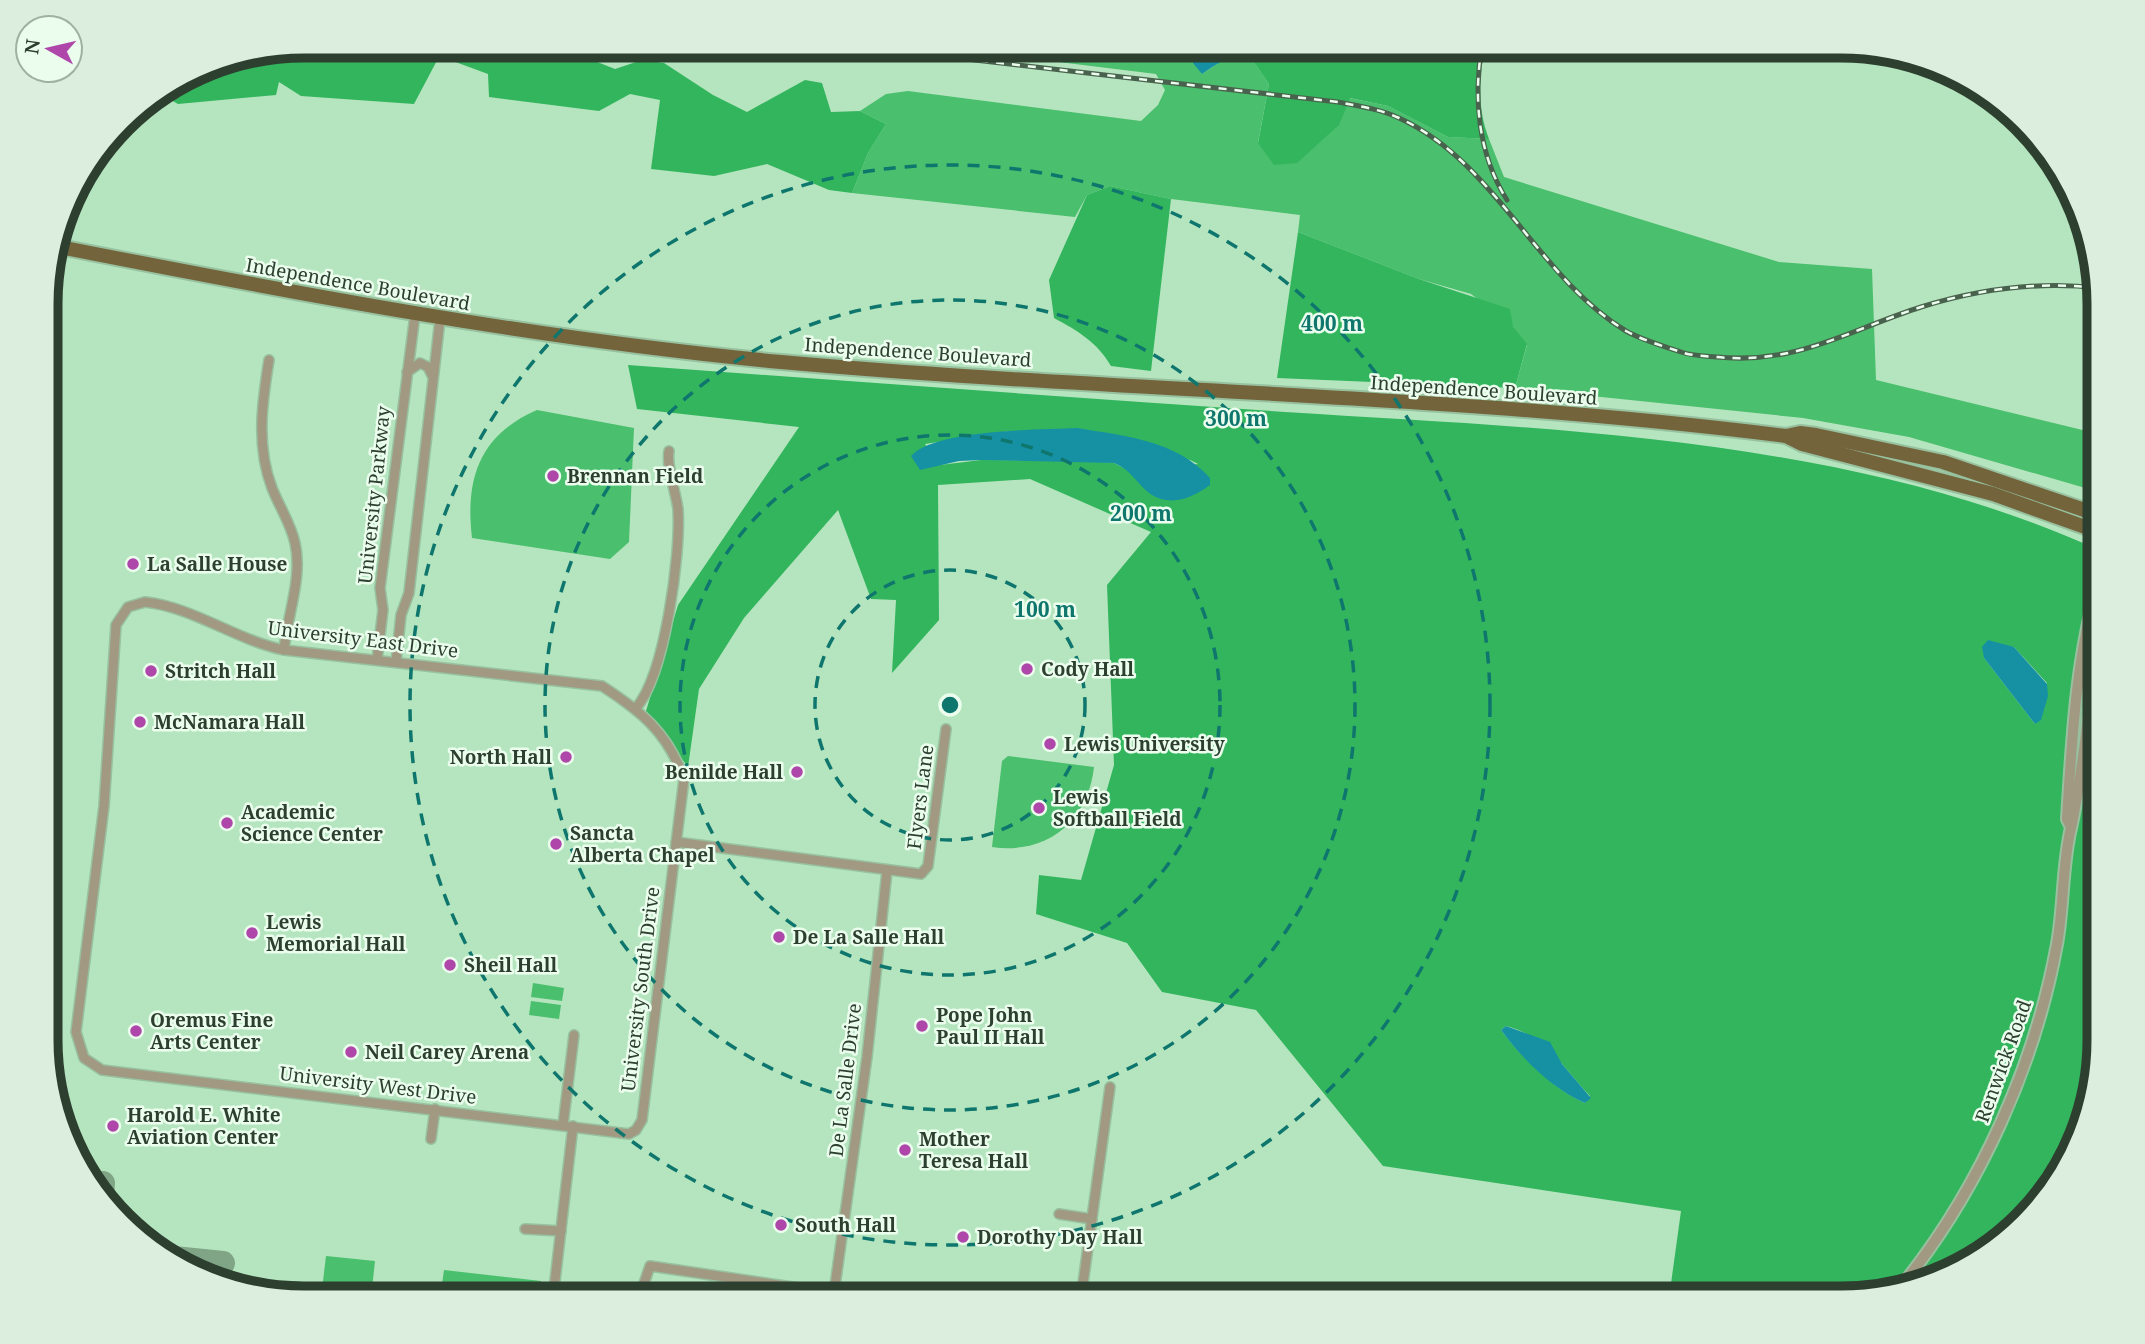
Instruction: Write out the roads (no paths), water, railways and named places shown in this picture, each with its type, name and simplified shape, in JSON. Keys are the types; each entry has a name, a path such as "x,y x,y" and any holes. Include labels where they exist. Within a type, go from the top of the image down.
{"main road":[{"name":"Independence Boulevard","path":"64,248 415,315 621,345 783,362 1549,412 1786,436 1800,433 1816,435 1931,460 2008,482 2087,511"},
{"name":"Independence Boulevard","path":"1786,436 1802,444 1993,494 2087,528"}],"street":[{"name":"University Parkway","path":"377,660 383,610 380,588 405,376 415,315"},
{"path":"396,662 401,615 409,593 440,319"},
{"path":"269,360 261,421 262,447 271,485 292,533 297,556 284,650"},
{"path":"405,376 410,367 420,363 428,367 433,380"},
{"path":"636,708 644,699 653,676 672,601 678,512 668,451"},
{"name":"University East Drive","path":"102,1070 84,1058 77,1041 77,1023 104,806 114,641 121,615 137,603 153,603 261,645 284,650 602,686 636,708 674,752 684,779"},
{"name":"Renwick Road","path":"2071,827 2067,818 2075,700 2087,626"},
{"name":"Renwick Road","path":"1907,1277 1977,1169 2025,1062 2057,943 2071,827 2076,815 2087,728"},
{"name":"Flyers Lane","path":"887,871 921,874 928,866 946,729"},
{"name":"University South Drive","path":"642,1120 684,779"},
{"path":"676,842 887,871"},
{"name":"De La Salle Drive","path":"835,1286 867,1057 887,871"},
{"path":"554,1286 561,1231 574,1035"},
{"name":"University West Drive","path":"102,1070 629,1134 636,1130 642,1120"},
{"path":"1083,1286 1110,1087"},
{"path":"431,1139 435,1110"},
{"path":"1059,1214 1091,1219"},
{"path":"525,1229 561,1231"},
{"path":"643,1286 650,1266 786,1286"}],"water":[{"path":"1194,58 1231,58 1202,74 1193,63"},
{"path":"1077,428 1131,437 1166,448 1196,465 1210,478 1210,485 1190,497 1167,500 1152,495 1114,463 981,460 959,461 920,470 911,456 924,447 964,436"},
{"path":"1988,640 2014,647 2047,684 2048,696 2041,720 2035,724 1984,658 1982,647"},
{"path":"1506,1026 1550,1042 1562,1064 1591,1098 1585,1103 1573,1097 1539,1072 1518,1052 1501,1030"}],"railway":[{"path":"957,58 1338,102 1392,115 1433,138 1463,163 1566,281 1594,308 1632,334 1690,354 1746,358 1772,356 1822,344 1921,307 1965,295 2031,286 2087,287"},
{"path":"1480,58 1478,86 1480,125 1490,164 1507,200"}],"place":[{"name":"Brennan Field","path":"553,476"},
{"name":"La Salle House","path":"133,564"},
{"name":"Cody Hall","path":"1027,669"},
{"name":"Stritch Hall","path":"151,671"},
{"name":"McNamara Hall","path":"140,722"},
{"name":"Lewis University","path":"1050,744"},
{"name":"North Hall","path":"566,757"},
{"name":"Benilde Hall","path":"797,772"},
{"name":"Lewis Softball Field","path":"1039,808"},
{"name":"Academic Science Center","path":"227,823"},
{"name":"Sancta Alberta Chapel","path":"556,844"},
{"name":"Lewis Memorial Hall","path":"252,933"},
{"name":"De La Salle Hall","path":"779,937"},
{"name":"Sheil Hall","path":"450,965"},
{"name":"Pope John Paul II Hall","path":"922,1026"},
{"name":"Oremus Fine Arts Center","path":"136,1031"},
{"name":"Neil Carey Arena","path":"351,1052"},
{"name":"Harold E. White Aviation Center","path":"113,1126"},
{"name":"Mother Teresa Hall","path":"905,1150"},
{"name":"South Hall","path":"781,1225"},
{"name":"Dorothy Day Hall","path":"963,1237"}]}
